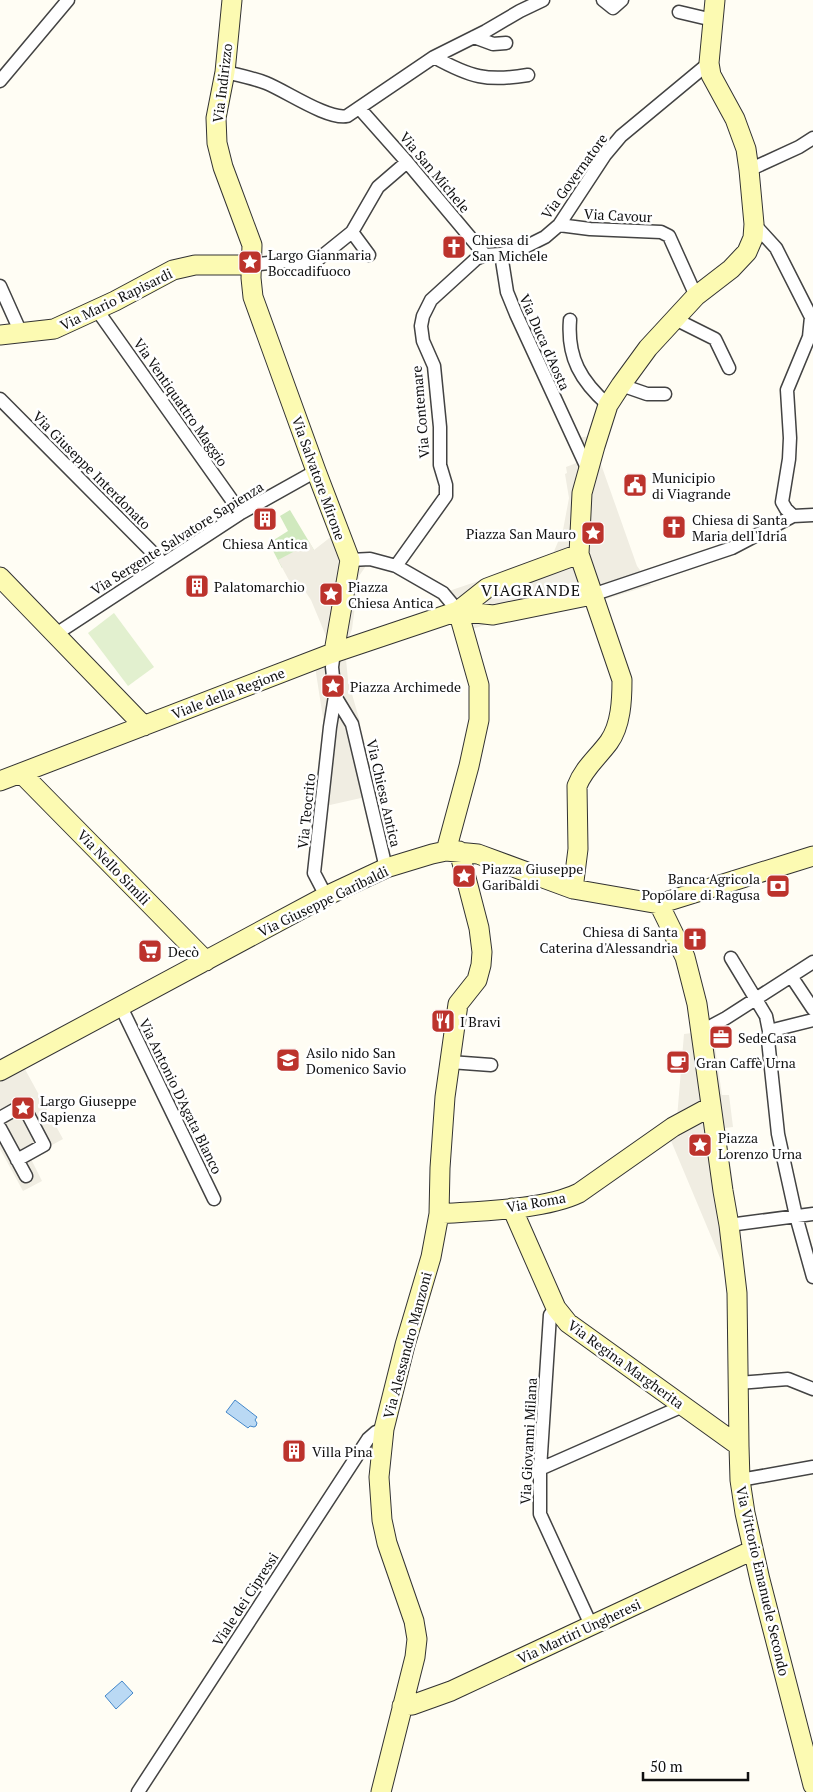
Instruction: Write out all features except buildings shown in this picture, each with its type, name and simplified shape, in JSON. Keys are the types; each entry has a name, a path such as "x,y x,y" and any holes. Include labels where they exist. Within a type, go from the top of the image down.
{"street":[{"path":"0,81 68,0"},
{"name":"Via Indirizzo","path":"232,0 225,72 216,118 217,143 223,167 252,245 251,264"},
{"path":"225,72 265,82 340,118 360,108 434,57 543,0"},
{"path":"603,0 613,8 622,0"},
{"path":"573,889 578,849 577,786 580,777 611,740 620,710 622,692 622,680 579,554 582,493 588,470 608,406 621,385 648,348 696,296 731,269 747,252 753,238 754,224 749,170 742,136 711,75 709,63 716,0"},
{"path":"679,12 713,20"},
{"path":"474,37 492,44 506,43"},
{"path":"434,57 456,70 491,79 528,75"},
{"name":"Via Governatore","path":"501,254 524,248 545,237 559,225 621,136 709,63"},
{"name":"Via San Michele","path":"360,108 485,255"},
{"path":"749,170 799,147 813,138"},
{"path":"251,264 286,261 311,264 352,232 378,187 407,162"},
{"path":"754,224 776,248 810,317 809,337 786,390 790,438 789,459 782,502 793,516"},
{"name":"Via Cavour","path":"559,225 590,229 661,232 669,236 696,296"},
{"path":"352,232 369,255"},
{"path":"485,255 501,254"},
{"name":"Via Duca d'Aosta","path":"501,254 510,300 588,470"},
{"name":"Via Contemare","path":"396,566 446,496 446,484 440,466 440,427 434,366 423,341 421,326 423,316 431,300 438,292 476,259 485,255"},
{"name":"Via Mario Rapisardi","path":"0,335 54,329 96,310 173,270 195,265 251,264"},
{"name":"Via Salvatore Mirone","path":"251,264 253,297 350,560"},
{"path":"0,286 21,333"},
{"name":"Via Ventiquattro Maggio","path":"96,310 241,512"},
{"path":"675,319 715,339 729,368"},
{"path":"570,320 569,333 572,353 580,374 592,391 608,406"},
{"path":"621,385 647,394 665,394"},
{"name":"Via Giuseppe Interdonato","path":"0,399 162,563"},
{"name":"Via Sergente Salvatore Sapienza","path":"56,634 241,512 316,471"},
{"path":"458,611 493,615 593,599 645,577 732,548 793,516 813,515"},
{"path":"458,611 487,588 579,554"},
{"path":"335,696 332,666 350,560 370,559 396,566 443,593 458,611 479,685 479,720 453,851"},
{"path":"0,577 144,726"},
{"name":"Viale della Regione","path":"0,781 334,652 458,611"},
{"name":"Via Chiesa Antica","path":"335,696 352,724 386,868"},
{"name":"Via Teocrito","path":"326,896 314,873 335,696"},
{"name":"Via Nello Simili","path":"21,773 206,962"},
{"name":"Via Giuseppe Garibaldi","path":"0,1071 326,896 386,868 453,851 478,854 573,889 659,904 813,856"},
{"name":"Via Alessandro Manzoni","path":"381,1792 415,1657 417,1639 414,1621 382,1520 379,1477 384,1429 405,1345 431,1257 439,1214 445,1097 458,1004 477,980 482,952 472,899 453,851"},
{"path":"659,904 686,957 700,1032 726,1018 813,962"},
{"path":"731,958 766,1016 770,1030 768,1040 778,1134 796,1216 813,1277"},
{"path":"791,976 813,1009"},
{"name":"Via Antonio D'Agata Blanco","path":"122,1006 214,1199"},
{"path":"770,1030 813,1020"},
{"name":"Via Vittorio Emanuele Secondo","path":"700,1032 738,1294 740,1480 753,1550 809,1748 813,1785"},
{"path":"450,1062 491,1065"},
{"path":"0,1118 23,1105 44,1145 17,1160"},
{"name":"Via Roma","path":"439,1214 512,1208 565,1200 579,1193 673,1127 710,1107"},
{"path":"0,1128 26,1176"},
{"name":"Via Regina Margherita","path":"512,1208 556,1308 568,1323 739,1446"},
{"path":"729,1225 813,1214"},
{"name":"Via Giovanni Milana","path":"556,1308 550,1315 540,1469 540,1514 591,1625"},
{"path":"738,1383 788,1379 813,1389"},
{"path":"540,1469 683,1406"},
{"name":"Viale dei Cipressi","path":"138,1792 368,1439 376,1432 384,1429"},
{"path":"740,1480 813,1467"},
{"name":"Via Martiri Ungheresi","path":"402,1706 419,1703 451,1692 753,1550"}],"green space":[{"path":"290,510 314,550 282,568 269,543 288,531 280,516"},
{"path":"114,613 154,667 128,686 88,633"}],"shaded area":[{"name":"Piazza San Mauro","path":"591,436 637,566 651,585 590,604 495,622 472,629 443,593 552,556 563,530 569,498 565,474 567,473 566,467 579,462 576,438"},
{"path":"332,536 350,560 368,563 359,576 352,629 345,649 348,680 360,722 353,724 370,796 321,807 330,727 323,725 314,660 330,653 326,636 311,600 299,582 291,584 278,560 310,543 314,550"},
{"name":"Piazza Lorenzo Urna","path":"712,1026 722,1095 729,1095 733,1127 725,1128 739,1224 733,1255 721,1260 669,1136 677,1118 684,1034 700,1032"},
{"name":"Largo Giuseppe Sapienza","path":"20,1060 63,1139 30,1157 42,1181 23,1191 0,1149 0,1071"}],"water":[{"path":"235,1400 257,1417 255,1420 256,1426 248,1428 226,1412"},
{"path":"122,1681 133,1693 116,1709 105,1696"}],"place":[{"name":"Chiesa di San Michele","path":"454,247"},
{"name":"Largo Gianmaria Boccadifuoco","path":"250,262"},
{"name":"Municipio di Viagrande","path":"635,485"},
{"name":"Chiesa Antica","path":"265,519"},
{"name":"Chiesa di Santa Maria dell'Idria","path":"674,527"},
{"name":"Piazza San Mauro","path":"593,533"},
{"name":"Palatomarchio","path":"197,586"},
{"name":"Piazza Chiesa Antica","path":"331,594"},
{"name":"Piazza Archimede","path":"333,686"},
{"name":"Piazza Giuseppe Garibaldi","path":"464,876"},
{"name":"Banca Agricola Popolare di Ragusa","path":"778,886"},
{"name":"Chiesa di Santa Caterina d'Alessandria","path":"695,939"},
{"name":"Decò","path":"150,951"},
{"name":"I Bravi","path":"443,1021"},
{"name":"SedeCasa","path":"721,1037"},
{"name":"Asilo nido San Domenico Savio","path":"288,1060"},
{"name":"Gran Caffè Urna","path":"678,1062"},
{"name":"Largo Giuseppe Sapienza","path":"23,1108"},
{"name":"Piazza Lorenzo Urna","path":"700,1145"},
{"name":"Villa Pina","path":"294,1451"}],"district":[{"name":"VIAGRANDE","path":"531,590"}]}
